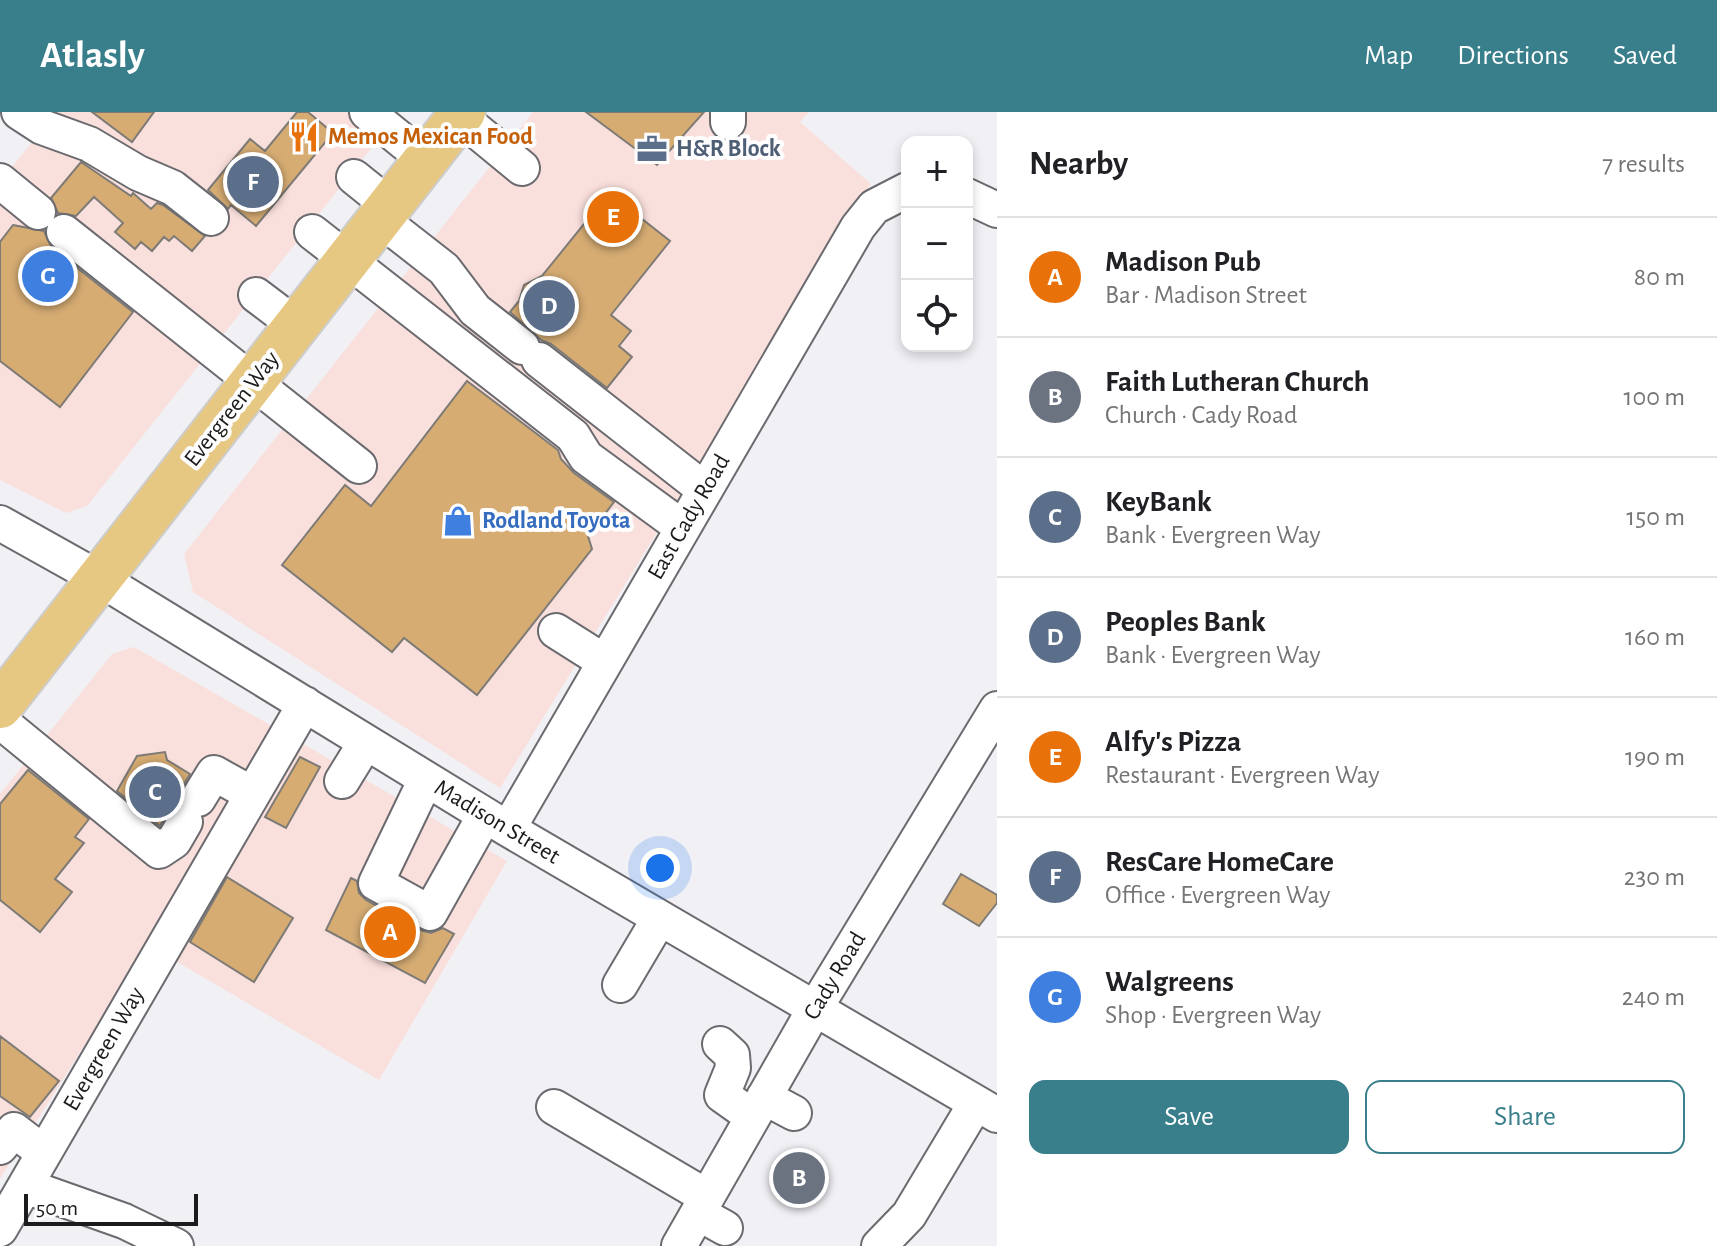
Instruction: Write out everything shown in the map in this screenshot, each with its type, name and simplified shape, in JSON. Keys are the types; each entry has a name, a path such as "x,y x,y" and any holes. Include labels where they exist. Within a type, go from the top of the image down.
{"main road":[{"name":"Evergreen Way","path":"0,706 462,114"}],"street":[{"path":"0,137 19,112 42,127 89,144 138,173 173,188 211,218"},
{"path":"367,112 426,160"},
{"path":"462,114 522,168"},
{"path":"354,177 444,269 475,310 705,490"},
{"path":"0,181 359,466"},
{"name":"East Cady Road","path":"426,779 376,883 430,913 605,662 705,490 719,442 858,216 901,193"},
{"path":"973,199 997,210"},
{"path":"312,232 573,436 586,457 683,528"},
{"path":"256,295 297,326"},
{"name":"Madison Street","path":"0,523 100,579 659,919 986,1109"},
{"path":"556,631 605,662"},
{"name":"Evergreen Way","path":"9,1206 44,1153 78,1068 164,918 224,853 252,794 305,704"},
{"name":"Cady Road","path":"679,1246 710,1213 770,1109 814,1010 997,709"},
{"path":"0,721 159,851 174,841 199,798 252,794"},
{"path":"342,781 366,742"},
{"path":"620,985 659,919"},
{"path":"720,1044 732,1055 733,1068 722,1095 770,1109"},
{"path":"554,1107 710,1213"},
{"path":"879,1246 909,1215 921,1180 986,1109"},
{"path":"0,1147 14,1130 44,1153"},
{"path":"9,1206 124,1221 176,1246"}],"shaded area":[{"path":"56,112 400,112 87,506 66,513 0,480 0,182"},
{"path":"533,112 809,112 800,122 871,184 500,788 193,592 184,554"},
{"path":"134,647 507,861 379,1080 148,945 0,1179 0,794 112,654"}],"building":[{"path":"92,112 154,112 132,142"},
{"path":"297,112 308,112 333,133 256,226 231,205 228,209 208,190 250,139 265,151"},
{"name":"H&R Block","path":"586,112 704,112 657,165"},
{"path":"81,162 131,196 133,193 151,209 157,203 163,205 205,236 192,251 174,236 169,241 164,237 152,251 141,242 135,249 115,232 123,223 94,197 76,216 58,213 51,198"},
{"path":"609,193 670,241 611,315 631,331 619,346 632,357 607,388 551,344 541,340 510,312 519,301 524,285 542,276"},
{"path":"13,225 44,231 52,248 133,312 60,407 0,361 0,242"},
{"name":"Rodland Toyota","path":"467,381 558,450 561,459 574,473 614,502 588,536 592,549 477,695 404,638 392,652 282,565 345,485 371,506"},
{"path":"165,752 167,760 190,774 181,789 179,803 168,811 160,826 117,791 137,756"},
{"path":"300,757 320,767 286,828 265,817"},
{"path":"28,770 89,819 75,837 84,843 55,879 72,892 40,932 0,900 0,804"},
{"path":"961,874 997,895 997,903 979,926 943,904"},
{"path":"227,877 293,918 254,982 190,942"},
{"path":"351,878 357,881 359,893 366,900 420,930 431,933 443,928 454,934 425,983 326,930"},
{"path":"0,1036 59,1081 30,1117 0,1096"}],"place":[{"name":"Memos Mexican Food","path":"304,137"},
{"name":"H&R Block","path":"652,149"},
{"name":"ResCare HomeCare","path":"253,182"},
{"name":"Alfy's Pizza","path":"613,217"},
{"name":"Walgreens","path":"48,276"},
{"name":"Peoples Bank","path":"549,306"},
{"name":"Rodland Toyota","path":"458,521"},
{"name":"KeyBank","path":"155,792"},
{"name":"Madison Pub","path":"390,932"},
{"name":"Faith Lutheran Church","path":"799,1178"}]}
